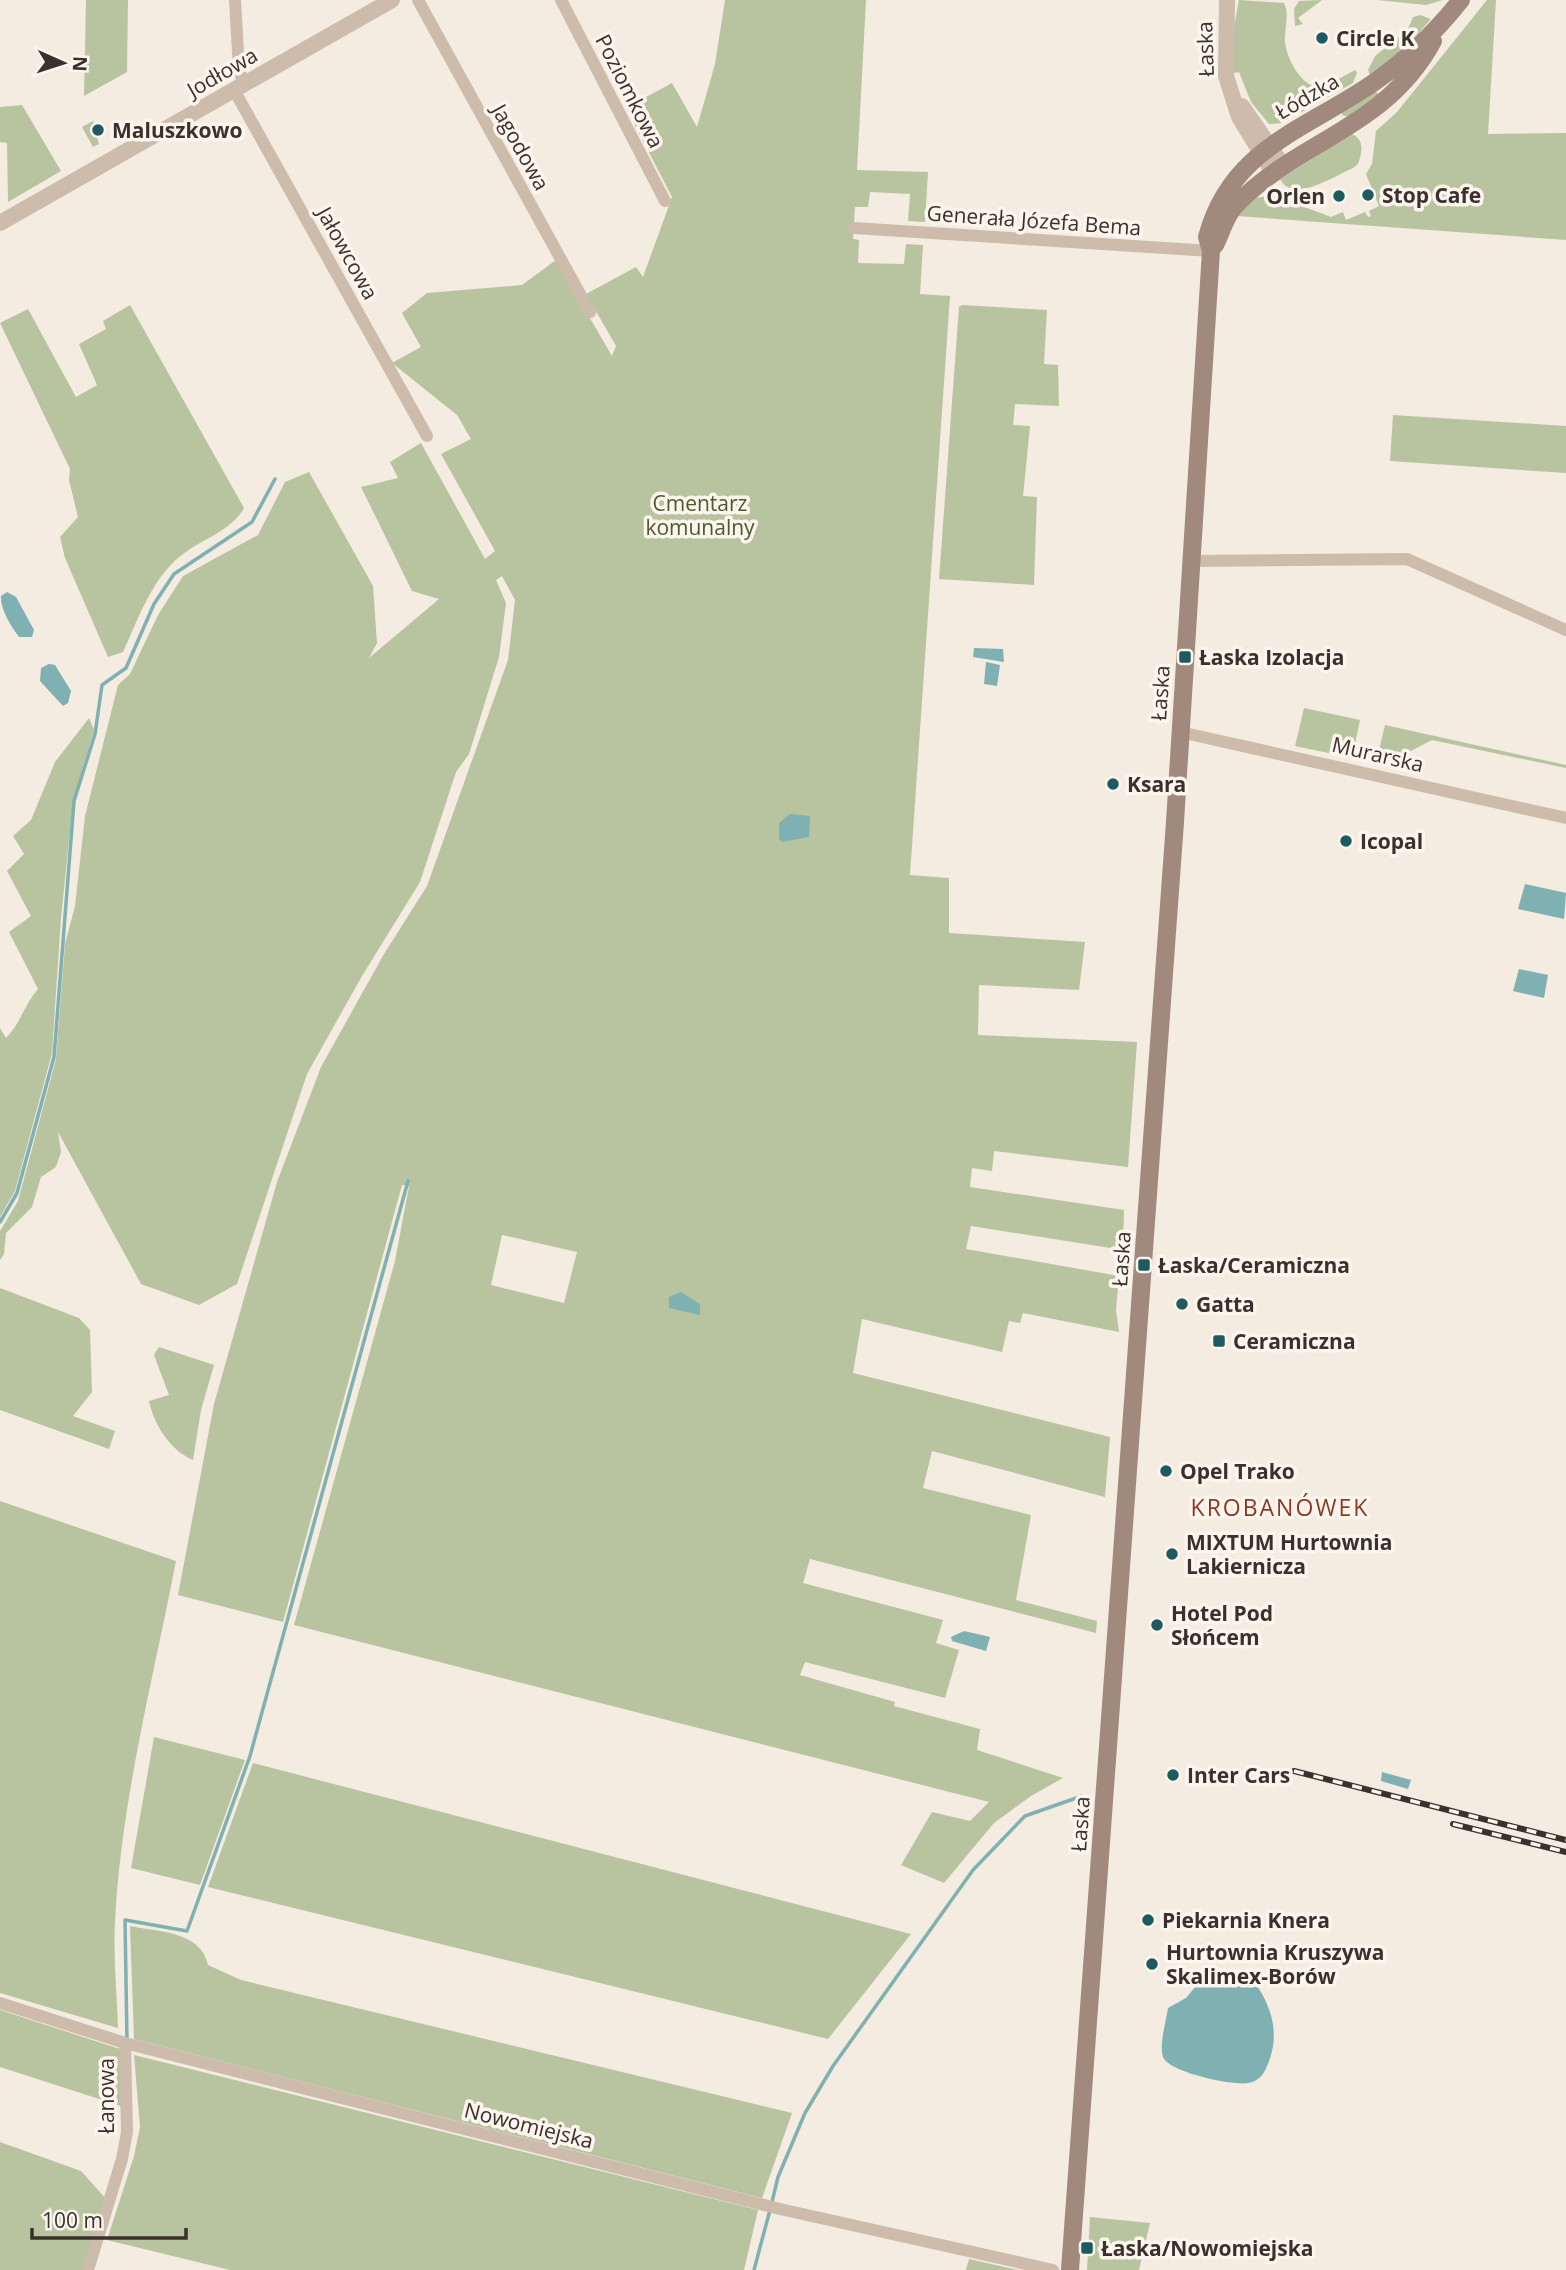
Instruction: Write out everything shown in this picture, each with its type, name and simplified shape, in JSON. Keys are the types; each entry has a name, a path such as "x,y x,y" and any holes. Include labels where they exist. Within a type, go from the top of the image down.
{"main road":[{"name":"Łódzka","path":"1266,148 1374,83 1440,26 1461,0"},
{"name":"Łódzka","path":"1279,171 1362,120 1382,104 1432,44 1440,26"},
{"name":"Łaska","path":"1070,2270 1180,732 1211,251 1207,237 1215,212 1234,182 1266,148"},
{"name":"Łaska","path":"1211,251 1233,209 1279,171"}],"street":[{"path":"235,0 239,87"},
{"name":"Jodłowa","path":"0,223 392,0"},
{"name":"Jagodowa","path":"418,0 590,312"},
{"name":"Poziomkowa","path":"561,0 665,201"},
{"name":"Łaska","path":"1227,0 1224,64 1232,95 1239,117 1266,148 1279,171"},
{"name":"Jałowcowa","path":"239,87 427,436"},
{"name":"Generała Józefa Bema","path":"854,228 1211,251"},
{"path":"1191,561 1407,559 1566,631"},
{"name":"Murarska","path":"1180,732 1566,818"},
{"name":"Nowomiejska","path":"0,2003 128,2044 780,2209 1053,2270"},
{"name":"Łanowa","path":"88,2270 122,2160 127,2132 128,2044"}],"green space":[{"path":"86,0 128,0 127,72 84,96"},
{"name":"Cmentarz komunalny","path":"725,0 866,0 857,170 928,172 925,222 908,221 910,194 870,192 868,207 855,207 853,239 859,240 858,263 904,264 906,244 923,245 920,294 950,296 910,875 949,878 949,933 1085,942 1079,990 979,985 978,1035 1137,1042 1128,1167 994,1151 992,1171 972,1168 970,1187 1124,1210 1123,1250 971,1226 966,1249 1119,1276 1116,1310 1119,1332 1023,1313 1020,1323 1009,1321 1002,1352 862,1319 853,1373 1110,1437 1105,1497 932,1451 923,1488 1031,1515 1016,1600 1097,1621 1096,1633 810,1559 803,1583 943,1620 936,1643 959,1650 945,1698 805,1662 800,1675 895,1702 894,1706 980,1729 977,1750 1063,1778 1031,1796 994,1823 944,1883 901,1865 932,1812 970,1821 989,1802 294,1625 395,1261 409,1186 402,1185 283,1622 178,1595 214,1404 277,1182 321,1067 384,954 427,886 508,660 515,600 502,576 496,580 506,603 499,657 469,754 456,772 420,882 362,976 307,1074 237,1284 199,1305 141,1284 58,1132 61,1152 56,1167 41,1177 32,1207 6,1233 4,1254 0,1260 0,1231 18,1201 56,1059 65,944 75,906 85,816 118,685 130,674 158,615 183,576 258,535 285,482 309,472 373,586 377,643 369,658 439,599 412,591 361,487 398,478 390,462 421,443 485,559 495,551 441,454 471,439 457,415 392,363 421,347 402,313 427,293 522,285 556,260 612,356 616,346 586,294 636,267 643,277 672,197 626,108 672,83 697,127 715,64","holes":["502,1235 577,1252 564,1303 491,1285"]},
{"path":"1239,0 1284,3 1287,12 1286,49 1297,72 1308,83 1322,88 1355,70 1357,73 1353,83 1282,123 1269,124 1251,102 1239,72 1234,73 1232,37"},
{"path":"1322,0 1298,18 1303,24 1295,26 1294,9 1299,1"},
{"path":"1377,0 1443,0 1426,5"},
{"path":"1487,0 1496,0 1488,134 1566,133 1566,240 1237,216 1256,198 1273,195 1331,217 1343,212 1346,220 1365,212 1368,217 1371,216 1369,211 1379,206 1366,174 1372,164 1376,131 1397,112"},
{"path":"1420,15 1431,19 1402,52 1370,75 1368,70 1375,56 1407,31 1413,17"},
{"path":"1374,89 1380,96 1348,117 1342,115 1342,112"},
{"path":"22,105 61,171 8,202 7,143 0,142 0,107"},
{"path":"93,121 99,144 93,147 82,127"},
{"path":"1352,134 1359,140 1361,147 1358,164 1353,168 1304,189 1286,186 1280,179"},
{"path":"130,305 244,508 225,528 172,563 147,599 123,652 108,657 65,558 60,537 78,517 69,480 70,469 0,323 28,309 76,397 97,385 79,344 106,329 103,321"},
{"path":"962,305 1047,310 1044,364 1058,365 1059,406 1015,404 1013,425 1030,426 1023,496 1037,497 1034,585 939,579 959,307"},
{"path":"1393,415 1566,426 1566,473 1390,461"},
{"path":"1304,708 1360,720 1352,758 1295,746"},
{"path":"89,718 94,730 73,801 61,918 52,1053 15,1191 0,1217 0,1028 6,1038 38,989 9,932 31,916 7,871 24,854 13,836 31,820 55,762"},
{"path":"1385,725 1566,765 1566,768 1432,740 1384,765 1376,763"},
{"path":"0,1288 79,1318 90,1330 92,1392 73,1416 115,1431 109,1449 0,1410"},
{"path":"159,1347 214,1365 201,1410 193,1460 177,1450 164,1436 151,1410 149,1401 169,1395 154,1355"},
{"path":"0,1501 176,1561 139,1741 118,1877 115,1962 118,2028 0,1993"},
{"path":"154,1737 245,1760 200,1885 131,1868"},
{"path":"253,1763 911,1934 828,2039 208,1887"},
{"path":"130,1926 188,1939 204,1954 208,1965 241,1980 792,2113 762,2198 134,2039"},
{"path":"0,2010 120,2049 124,2107 0,2067"},
{"path":"134,2055 758,2210 744,2270 230,2270 107,2240 134,2156 140,2127"},
{"path":"0,2142 81,2171 107,2200 86,2270 0,2270"},
{"path":"1090,2217 1150,2223 1139,2270 1087,2270"},
{"path":"969,2259 1018,2270 966,2270"}],"water":[{"path":"7,592 16,597 34,630 32,637 19,637 10,623 1,601 1,596"},
{"path":"974,648 1003,649 1004,662 973,657"},
{"path":"986,662 1000,665 997,686 984,684"},
{"path":"49,664 55,665 71,691 68,703 63,706 40,681 41,668"},
{"path":"790,814 810,816 809,837 782,842 779,839 779,823"},
{"path":"1525,884 1566,893 1564,919 1518,909"},
{"path":"1519,969 1548,975 1544,998 1513,991"},
{"path":"681,1292 700,1304 700,1315 669,1308 669,1297"},
{"path":"964,1631 990,1637 986,1651 952,1641 951,1637"},
{"path":"1382,1772 1411,1780 1408,1789 1381,1781"},
{"path":"1231,1973 1253,1980 1265,2000 1274,2032 1271,2054 1264,2072 1255,2081 1248,2083 1216,2080 1188,2073 1167,2063 1162,2052 1168,2008 1186,1998 1196,1986"}],"waterway":[{"path":"0,1222 17,1193 54,1057 74,801 95,734 102,685 126,668 154,604 174,574 252,522 275,479"},
{"path":"127,2041 125,1920 187,1931 250,1756 408,1181"},
{"path":"772,2202 778,2177 805,2113 833,2066 973,1870 1025,1816 1082,1796"},
{"path":"754,2270 770,2210"}],"railway":[{"path":"1294,1771 1566,1840"},
{"path":"1453,1824 1566,1852"}],"place":[{"name":"Circle K","path":"1322,38"},
{"name":"Maluszkowo","path":"98,130"},
{"name":"Stop Cafe","path":"1368,195"},
{"name":"Orlen","path":"1339,196"},
{"name":"Łaska Izolacja","path":"1185,657"},
{"name":"Ksara","path":"1113,784"},
{"name":"Icopal","path":"1346,841"},
{"name":"Łaska/Ceramiczna","path":"1144,1265"},
{"name":"Gatta","path":"1182,1304"},
{"name":"Ceramiczna","path":"1219,1341"},
{"name":"Opel Trako","path":"1166,1471"},
{"name":"MIXTUM Hurtownia Lakiernicza","path":"1172,1554"},
{"name":"Hotel Pod Słońcem","path":"1157,1625"},
{"name":"Inter Cars","path":"1173,1775"},
{"name":"Piekarnia Knera","path":"1148,1920"},
{"name":"Hurtownia Kruszywa Skalimex-Borów","path":"1152,1964"},
{"name":"Łaska/Nowomiejska","path":"1087,2248"}],"district":[{"name":"KROBANÓWEK","path":"1280,1507"}]}
